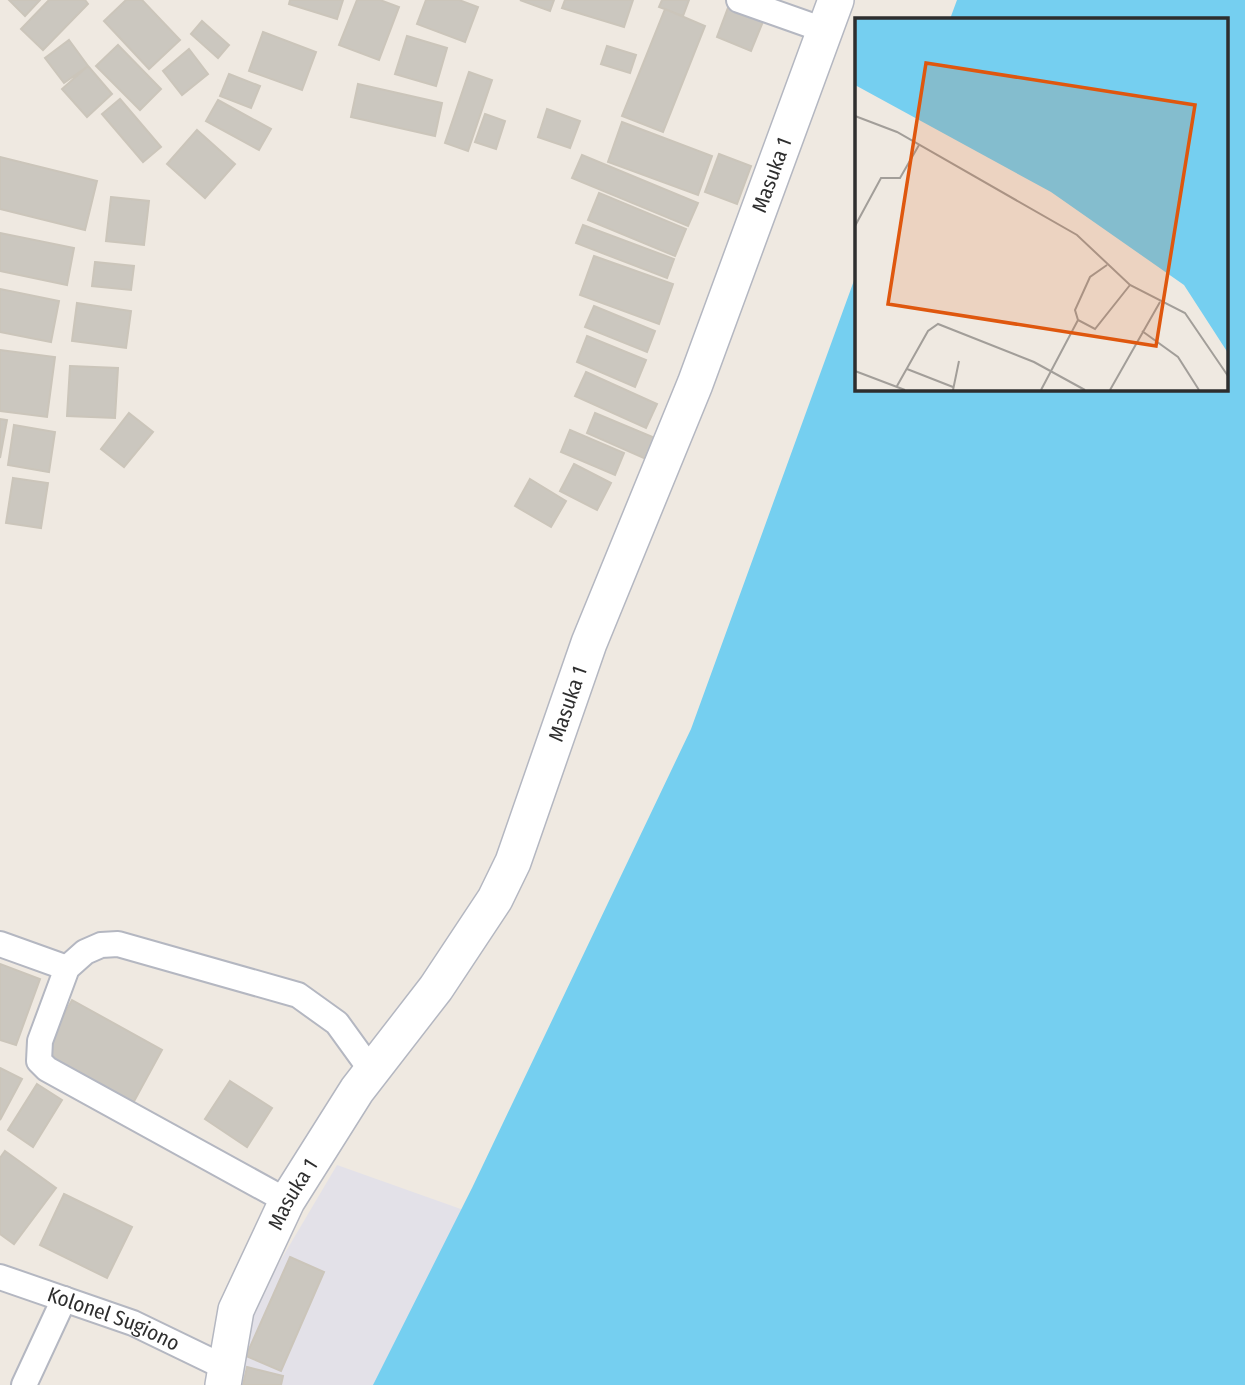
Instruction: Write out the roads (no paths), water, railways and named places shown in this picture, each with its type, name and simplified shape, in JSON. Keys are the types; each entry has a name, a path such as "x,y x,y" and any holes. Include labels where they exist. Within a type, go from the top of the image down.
{"street":[{"path":"739,0 830,15"},
{"name":"Masuka 1","path":"223,1376 236,1310 287,1201 380,1058 436,988 495,899 513,862 589,643 704,360 830,15"},
{"path":"0,944 67,968"},
{"path":"287,1201 47,1069 39,1061 40,1041 67,968 85,952 101,945 118,944 298,995 380,1058"},
{"name":"Kolonel Sugiono","path":"0,1277 133,1323 223,1376"},
{"path":"24,1385 64,1299"}],"water":[{"path":"957,0 1245,0 1245,1385 373,1385 472,1188 691,729 855,278 855,390 1228,390 1228,18 950,18"}]}
